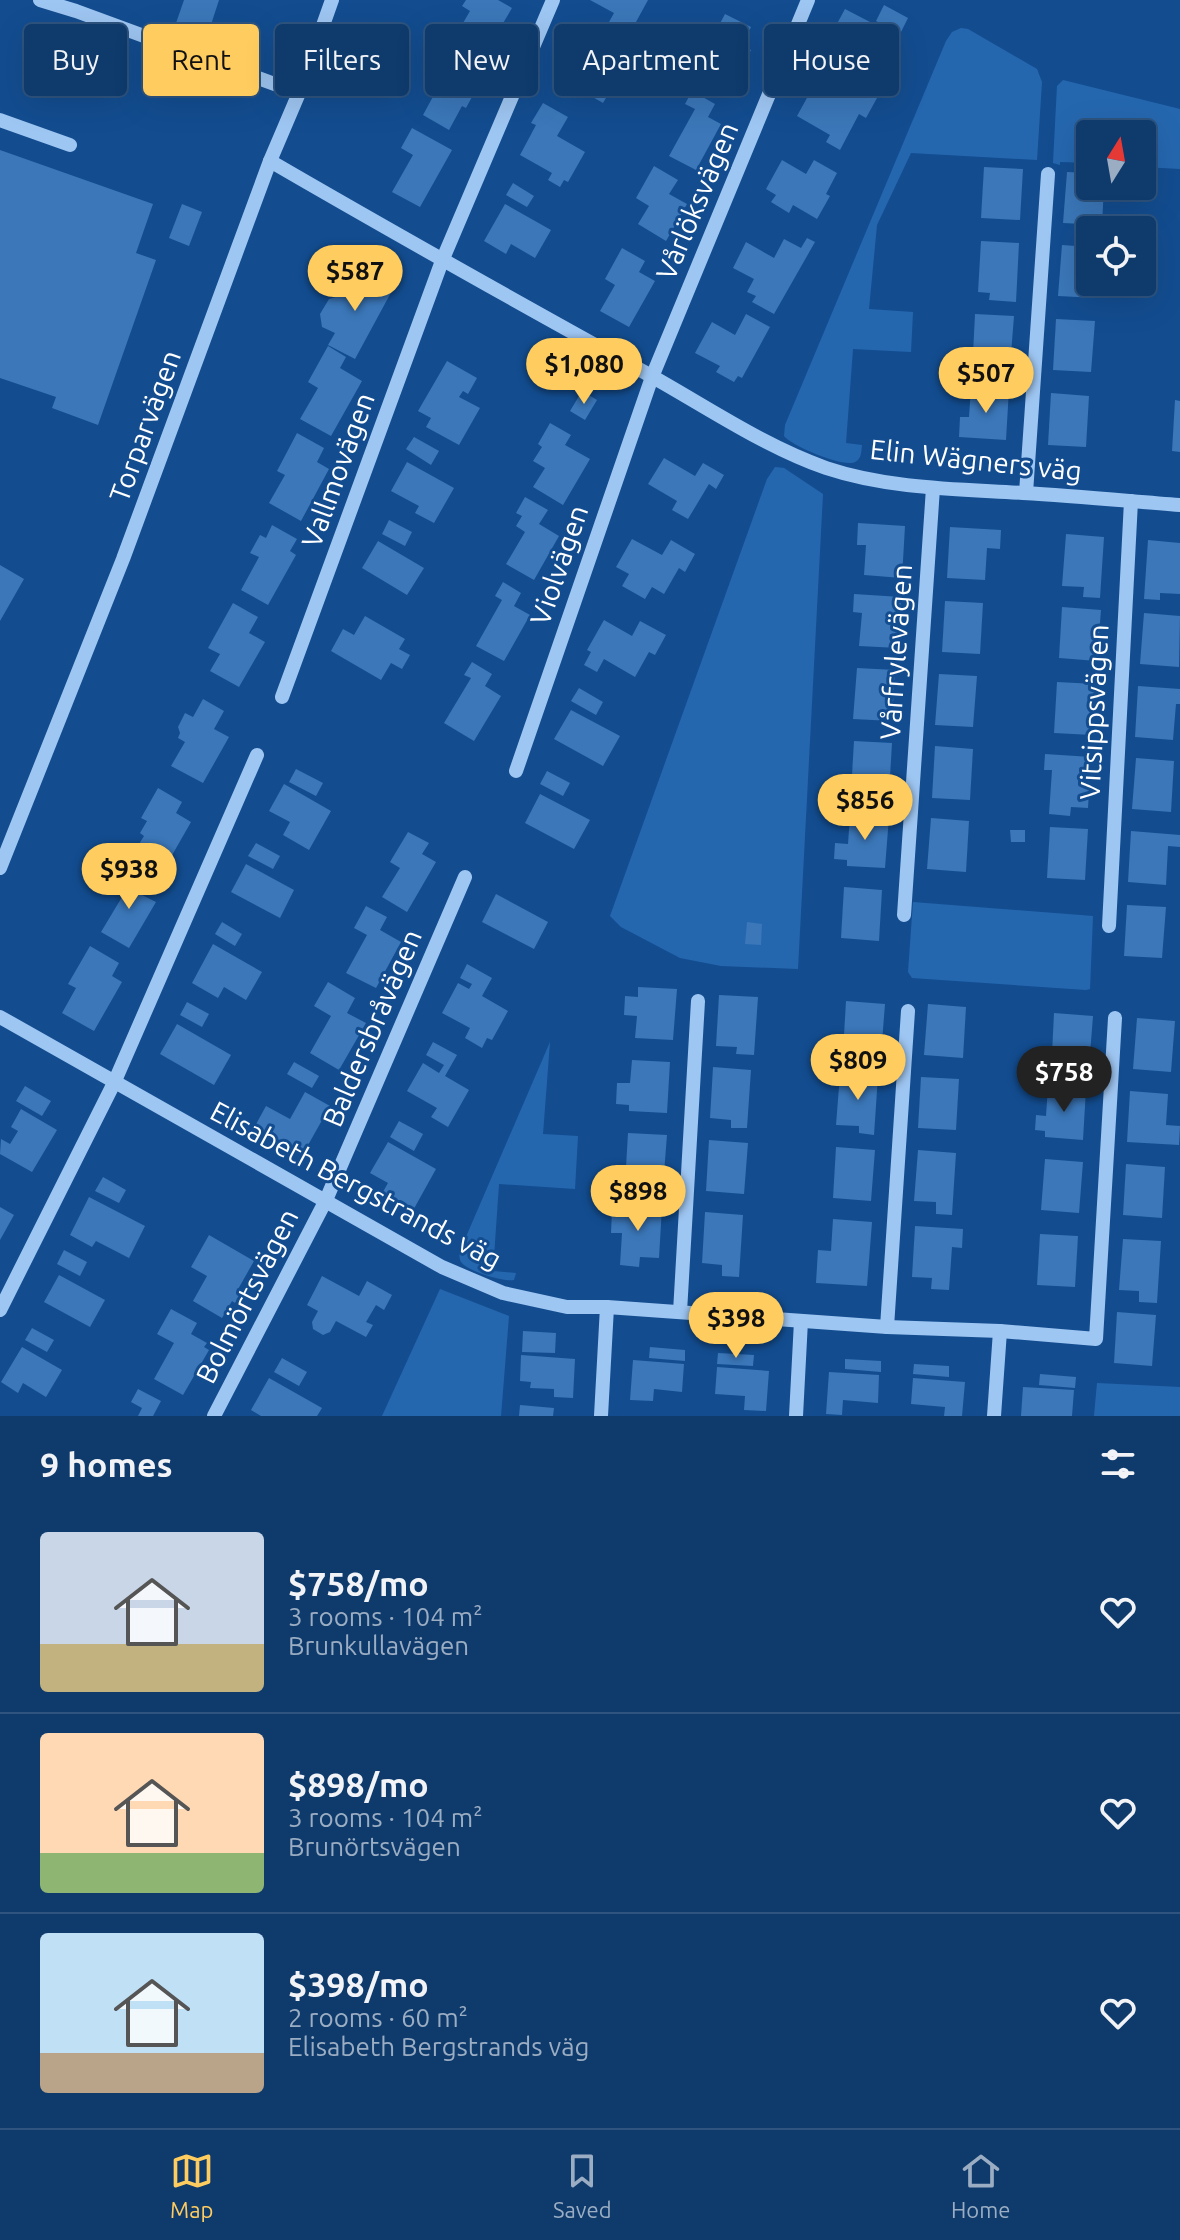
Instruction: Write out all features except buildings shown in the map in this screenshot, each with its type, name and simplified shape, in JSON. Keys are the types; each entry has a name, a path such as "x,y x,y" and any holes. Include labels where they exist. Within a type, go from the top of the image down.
{"street":[{"path":"40,0 79,5 275,83"},
{"name":"Torparvägen","path":"323,24 332,0"},
{"name":"Vallmovägen","path":"282,697 442,261 553,0"},
{"name":"Vårlöksvägen","path":"652,377 808,0"},
{"name":"Torparvägen","path":"0,868 128,545 270,161 298,96"},
{"path":"0,120 70,145"},
{"name":"Elin Wägners väg","path":"270,161 768,444 828,468 933,488 1180,505"},
{"path":"1026,493 1048,174"},
{"name":"Violvägen","path":"516,771 652,377"},
{"name":"Vårfrylevägen","path":"904,915 933,488"},
{"name":"Vitsippsvägen","path":"1109,926 1131,501"},
{"path":"0,1310 114,1083 257,755"},
{"name":"Baldersbråvägen","path":"326,1200 465,877"},
{"path":"680,1312 698,1001"},
{"path":"887,1327 908,1011"},
{"name":"Elisabeth Bergstrands väg","path":"0,1017 442,1267 503,1293 567,1307 607,1307 1096,1339 1115,1018"},
{"name":"Bolmörtsvägen","path":"214,1416 326,1200"},
{"path":"601,1416 607,1307"},
{"path":"796,1416 801,1321"},
{"path":"994,1416 1000,1331"}],"shaded area":[{"path":"968,29 1037,69 1042,82 1037,160 911,153 877,225 869,309 913,312 911,352 853,349 846,443 862,445 861,455 855,462 840,462 789,440 784,436 785,425 946,41 952,32"},
{"path":"1063,80 1180,109 1180,169 1156,168 1156,120 1076,120 1076,163 1053,163 1057,86"},
{"path":"775,467 784,468 823,494 798,969 721,966 680,958 621,927 610,916 767,479"},
{"path":"913,902 1093,916 1090,989 912,978 908,972"},
{"path":"550,1042 543,1134 578,1136 575,1189 499,1184 493,1271 516,1273 514,1280 496,1278 464,1265 459,1253"},
{"path":"440,1289 509,1316 501,1416 382,1416"},
{"path":"1097,1383 1180,1387 1180,1416 1094,1416"}]}
